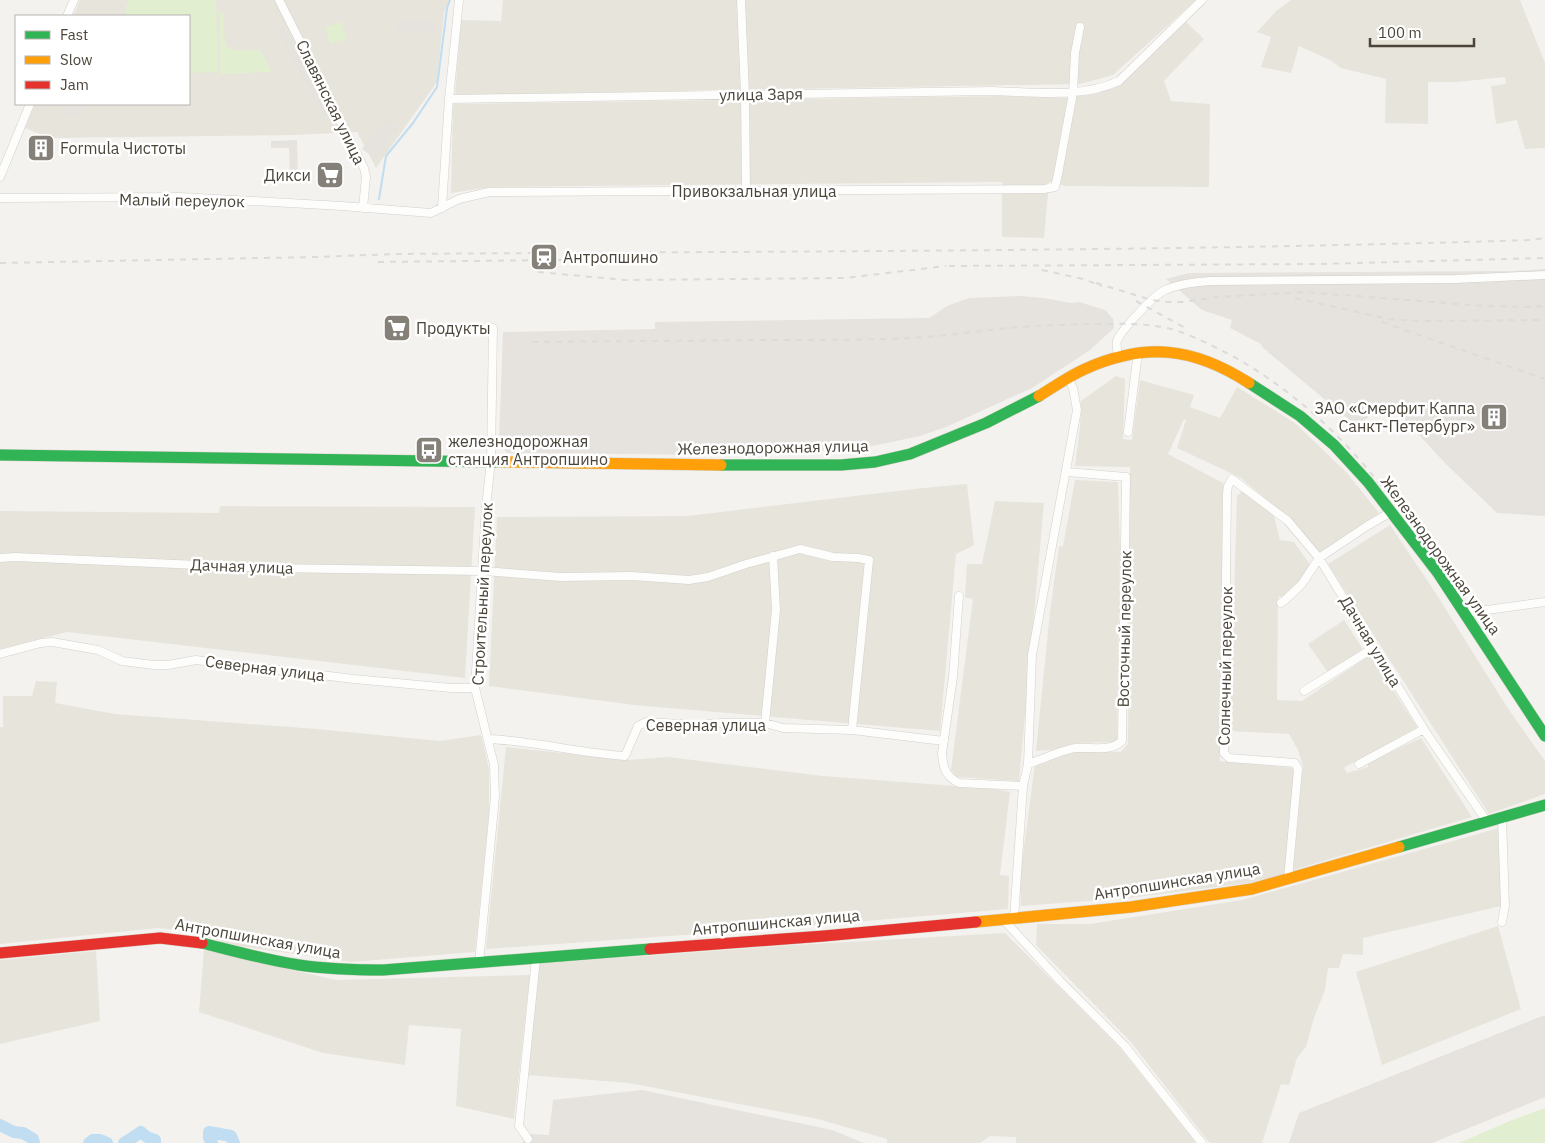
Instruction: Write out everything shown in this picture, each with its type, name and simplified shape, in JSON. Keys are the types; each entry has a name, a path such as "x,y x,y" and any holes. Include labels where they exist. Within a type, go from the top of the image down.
{"street":[{"path":"67,15 74,0"},
{"name":"Славянская улица","path":"279,0 364,168 366,177 363,208"},
{"path":"442,208 449,99 459,0"},
{"path":"741,0 745,94 746,190"},
{"name":"улица Заря","path":"449,99 993,91 1073,93 1110,85 1119,81 1202,0"},
{"path":"1073,93 1075,53 1080,27"},
{"name":"Привокзальная улица","path":"363,208 431,213 459,199 489,192 1034,189 1055,187 1073,93"},
{"path":"0,177 30,105"},
{"name":"Малый переулок","path":"0,198 180,198 363,208"},
{"path":"1119,356 1117,342 1121,334 1152,300 1162,292 1193,282 1220,280 1456,279 1545,275"},
{"name":"Строительный переулок","path":"479,963 494,797 494,765 476,688 486,507 491,461 493,328"},
{"path":"1128,432 1138,352"},
{"name":"Железнодорожная улица","path":"0,455 841,465 875,462 910,454 986,423 1026,404 1068,378 1092,366 1119,356 1138,352 1171,352 1201,359 1229,370 1268,394 1314,427 1334,445 1368,482 1419,547 1465,613 1545,736"},
{"path":"1068,378 1073,388 1077,410 1032,654 1028,764 1023,786 1008,919 1060,981 1124,1045 1202,1143"},
{"name":"Восточный переулок","path":"1028,764 1074,748 1107,748 1116,746 1122,741 1126,477 1067,472"},
{"name":"Дачная улица","path":"1232,479 1288,521 1319,558 1424,729 1488,823"},
{"name":"Солнечный переулок","path":"1232,479 1228,486 1224,753 1229,758 1295,763 1298,769 1288,879"},
{"path":"1281,603 1302,584 1319,558 1351,536 1392,512"},
{"path":"765,724 776,610 773,556 800,549 833,557 869,560 852,730"},
{"name":"Дачная улица","path":"0,558 14,557 268,568 483,571 561,577 603,578 632,576 689,580 708,577 773,556"},
{"path":"959,596 953,677 942,753 943,765 947,774 960,783 1023,786"},
{"path":"1465,613 1545,602"},
{"name":"Северная улица","path":"0,654 52,642 98,650 122,661 168,665 196,660 354,679 451,688 476,688"},
{"path":"1304,691 1375,647"},
{"name":"Северная улица","path":"488,738 625,756 638,726 646,722 698,725 722,723 765,724 784,728 852,730 944,741"},
{"path":"1359,764 1424,729"},
{"name":"Антропшинская улица","path":"0,953 160,938 196,942 260,958 299,965 348,970 384,970 824,936 1008,919 1131,907 1252,888 1488,823 1545,805"},
{"path":"1502,818 1505,906 1502,922"},
{"path":"528,1139 519,1126 536,958"}],"shaded area":[{"path":"80,0 450,0 444,12 437,82 376,168 357,132 294,135 50,138 25,128 35,105 190,105 190,15 73,15"},
{"path":"503,0 1196,0 1113,75 1080,84 455,95 461,20 501,21"},
{"path":"1291,0 1520,0 1545,63 1545,148 1525,149 1517,120 1496,124 1491,86 1506,84 1505,77 1457,82 1428,82 1428,124 1385,123 1386,79 1341,68 1330,60 1299,46 1291,73 1261,67 1271,37 1257,32 1276,11"},
{"path":"395,21 435,21 435,31 396,31"},
{"path":"1186,22 1204,39 1164,81 1171,101 1210,104 1209,187 1066,186 1049,182 1044,238 1002,237 1002,182 492,187 451,193 453,104 1002,96 1066,98 1098,93 1119,85"},
{"path":"283,27 326,111 321,114 277,29"},
{"path":"62,105 85,105 85,116 60,117 59,111 62,111"},
{"path":"389,119 399,127 375,158 362,149 377,129 380,131"},
{"path":"297,140 298,177 290,178 289,148 271,148 271,141"},
{"path":"1545,269 1545,516 1497,513 1446,464 1392,406 1385,403 1359,425 1353,423 1262,347 1261,344 1230,328 1232,320 1202,310 1166,279 1189,273 1515,271"},
{"path":"1020,296 1070,303 1079,302 1105,310 1113,319 1114,328 1090,350 1032,388 946,427 920,436 858,449 734,452 734,446 727,446 727,455 507,453 499,442 503,332 655,329 655,322 929,318 947,306 969,298"},
{"path":"1116,376 1125,379 1123,439 1132,440 1140,380 1194,395 1190,407 1220,418 1237,387 1295,423 1347,473 1379,513 1319,553 1288,518 1241,478 1177,448 1186,420 1184,419 1168,454 1223,483 1220,761 1295,768 1284,875 1249,883 1128,898 1021,906 1020,877 1035,764 1073,750 1121,752 1128,744 1130,467 1075,466 1081,401"},
{"path":"1075,480 1118,482 1120,552 1117,742 1076,743 1052,750 1036,751 1050,612 1059,546 1063,546"},
{"path":"967,484 974,545 956,554 940,731 634,705 489,686 497,517 687,516"},
{"path":"1243,490 1274,516 1280,540 1294,542 1314,570 1288,596 1278,597 1277,700 1302,701 1370,655 1417,727 1344,768 1347,773 1368,767 1368,763 1421,738 1472,817 1293,870 1303,766 1298,750 1289,734 1230,731 1237,496"},
{"path":"995,501 1044,503 1019,781 957,777 951,770 973,599 965,597 967,564 982,564"},
{"path":"220,506 475,507 465,678 67,632 0,649 0,511 219,513"},
{"path":"1390,525 1437,595 1507,707 1545,761 1545,794 1489,814 1328,564"},
{"path":"1344,620 1364,651 1329,674 1308,644"},
{"path":"36,681 57,682 55,703 115,714 317,729 440,741 481,735 489,769 489,815 475,952 351,962 238,946 187,931 158,928 0,944 0,727 3,727 3,696 32,696"},
{"path":"506,747 628,760 668,757 823,776 995,789 1010,792 1000,875 1009,876 1008,909 795,927 486,949"},
{"path":"1499,828 1501,906 1363,938 1363,955 1343,954 1339,968 1328,968 1325,990 1314,1018 1306,1047 1297,1058 1289,1085 1281,1084 1262,1143 1211,1143 1208,1141 1130,1041 1036,945 1037,924 1090,924 1242,900"},
{"path":"1498,926 1521,1009 1382,1065 1356,972"},
{"path":"1005,933 1120,1048 1196,1143 1016,1143 1016,1137 990,1136 980,1143 887,1143 887,1139 818,1119 629,1083 527,1075 537,964 795,945"},
{"path":"204,950 336,980 530,975 514,1119 456,1106 461,1029 409,1025 405,1065 323,1053 199,1012"},
{"path":"96,951 100,1021 0,1044 0,960"},
{"path":"1545,1015 1545,1097 1432,1143 1289,1143 1299,1113"},
{"path":"642,1090 832,1130 864,1143 522,1143 530,1134 549,1135 553,1100"}],"green space":[{"path":"129,0 216,0 218,72 190,73 190,15 126,15 125,9"},
{"path":"219,11 224,14 225,36 228,47 238,50 260,50 272,72 220,74"},
{"path":"341,22 346,39 330,44 325,27"},
{"path":"1545,1108 1545,1143 1459,1143 1512,1120"}],"waterway":[{"path":"379,199 386,156 413,123 437,87 447,8 450,0"},
{"path":"0,1125 14,1132 23,1133 33,1139 34,1143"},
{"path":"124,1143 141,1132 155,1140 155,1143"},
{"path":"212,1143 209,1138 209,1132 231,1136 234,1143"},
{"path":"89,1143 93,1140 107,1143"}],"railway":[{"path":"0,263 396,254 1247,247 1531,240 1545,238"},
{"path":"949,266 1318,264 1545,258"},
{"path":"378,262 650,259"},
{"path":"538,272 625,280 845,278 946,266"},
{"path":"1042,270 1083,279 1102,286"},
{"path":"1096,283 1152,300 1168,302 1305,292 1484,306 1545,306"},
{"path":"1295,298 1388,319 1417,321 1545,320"},
{"path":"1136,301 1187,329"},
{"path":"1382,322 1545,379"},
{"path":"532,342 875,339 913,338 1040,326 1091,324 1157,326 1178,331 1207,343 1258,371 1298,401 1335,434 1353,452 1385,491"}],"traffic: fast":[{"path":"1249,383 1300,416 1334,445 1368,482 1438,573 1545,736"},
{"path":"721,465 841,465 875,462 910,454 986,423 1039,396"},
{"path":"0,455 500,462"},
{"path":"1399,847 1545,805"},
{"path":"202,943 299,965 372,970 650,949"}],"traffic: slow":[{"path":"1039,396 1067,378 1107,360 1149,352 1169,352 1189,356 1208,362 1249,383"},
{"path":"500,462 721,465"},
{"path":"976,922 1131,907 1252,889 1399,847"}],"traffic: jam":[{"path":"650,949 976,922"},
{"path":"0,953 160,938 202,943"}],"place":[{"name":"Formula Чистоты","path":"41,148"},
{"name":"Дикси","path":"330,175"},
{"name":"Антропшино","path":"544,257"},
{"name":"Продукты","path":"397,328"},
{"name":"ЗАО «Смерфит Каппа Санкт-Петербург»","path":"1494,417"},
{"name":"железнодорожная станция Антропшино","path":"429,450"}]}
